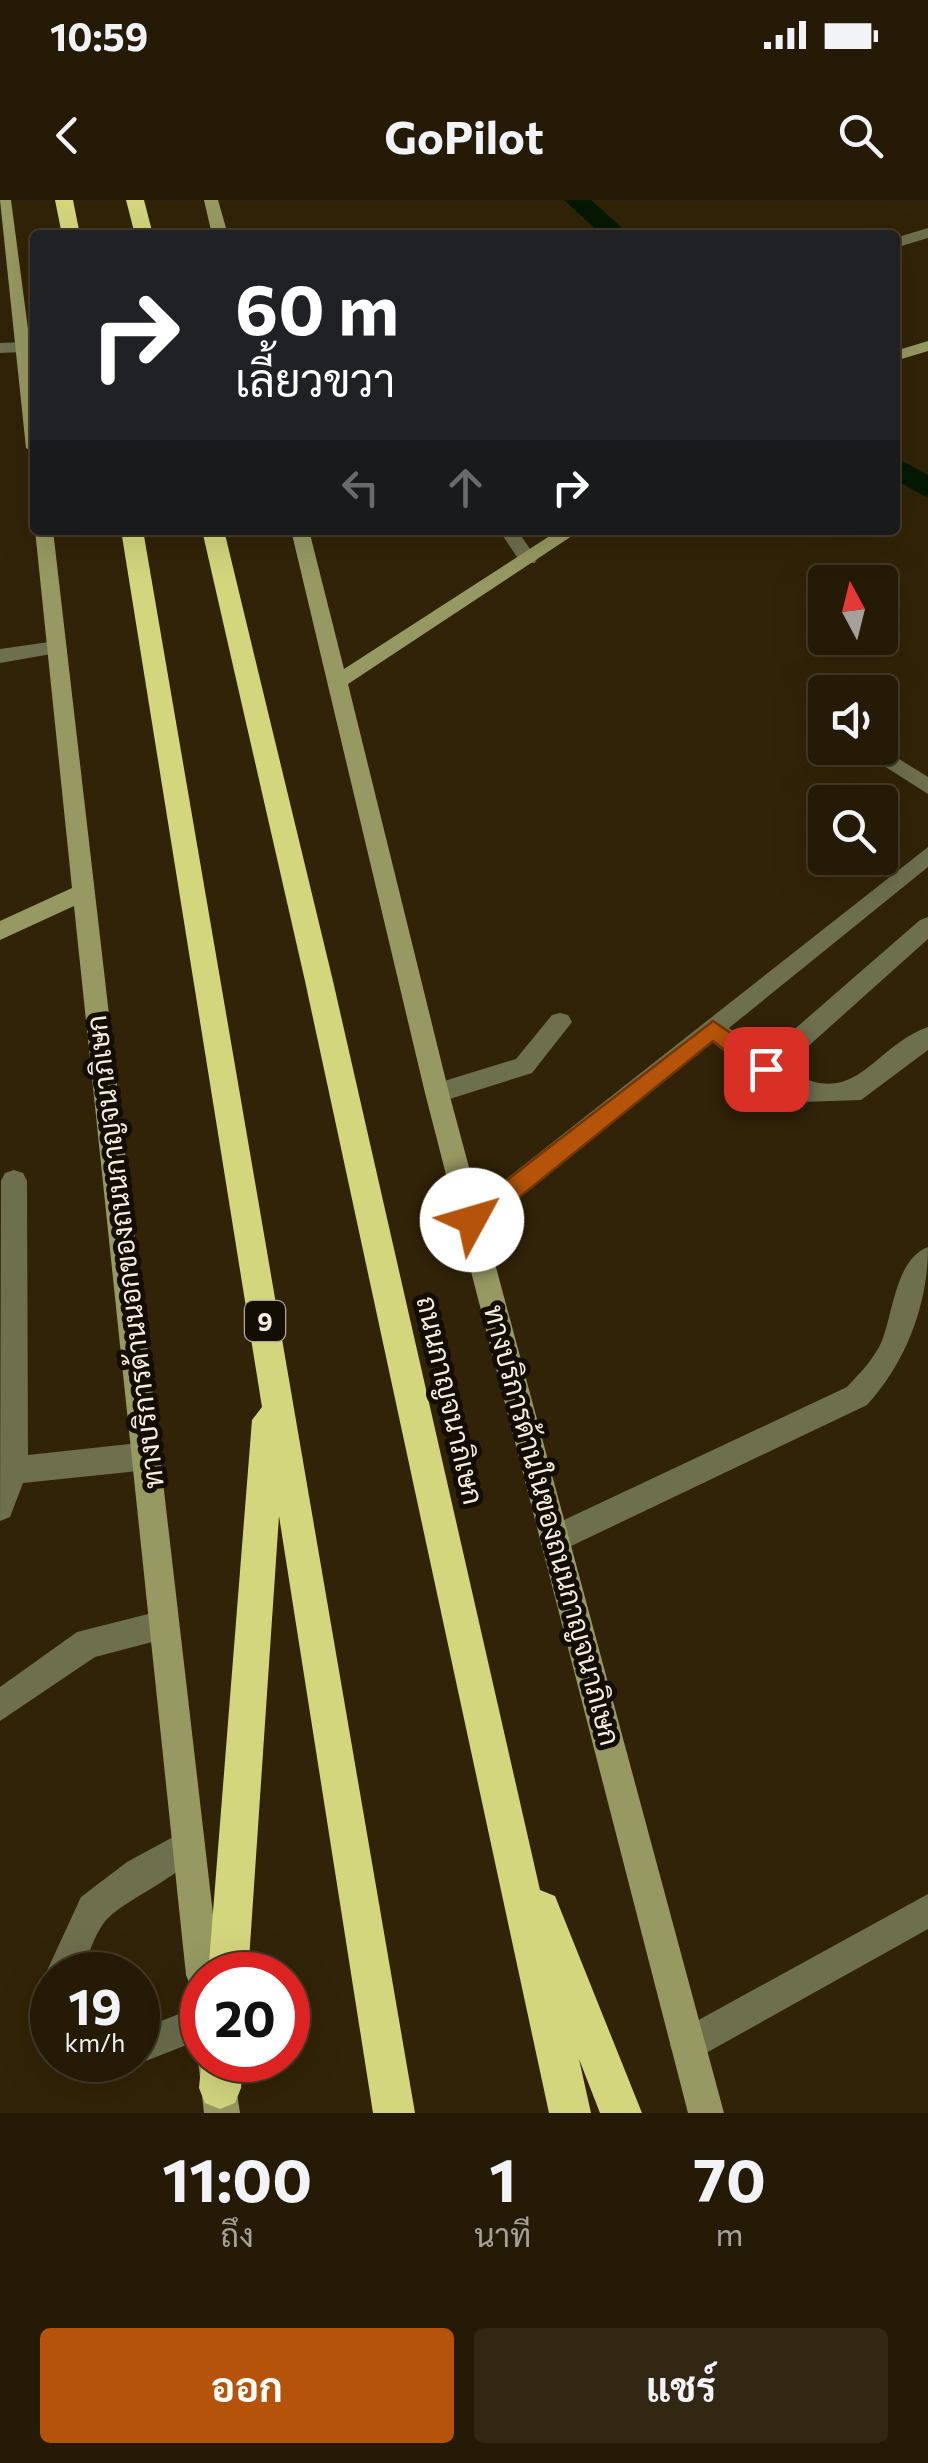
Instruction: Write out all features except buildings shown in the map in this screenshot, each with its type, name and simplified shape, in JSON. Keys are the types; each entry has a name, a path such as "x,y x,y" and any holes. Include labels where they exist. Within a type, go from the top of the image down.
{"highway":[{"path":"64,200 70,230"},
{"path":"136,200 143,230"},
{"name":"9","path":"133,535 394,2113"},
{"name":"ถนนกาญจนาภิเษก","path":"214,535 319,981 570,2113"},
{"path":"230,1952 273,1367"},
{"path":"507,1824 621,2113"}],"main road":[{"path":"4,200 5,247 30,402"},
{"path":"211,200 219,230"},
{"path":"900,354 928,346"},
{"name":"ทางบริการด้านนอกของถนนกาญจนาภิเษก","path":"45,535 200,1952"},
{"name":"ทางบริการด้านในของถนนกาญจนาภิเษก","path":"301,535 438,1094 706,2113"},
{"path":"337,682 564,535"},
{"path":"0,931 82,893"}],"street":[{"path":"900,242 928,233"},
{"path":"0,348 24,347"},
{"path":"512,535 528,558"},
{"path":"0,656 56,646"},
{"path":"893,765 928,787"},
{"path":"472,1220 928,855"},
{"path":"766,1069 928,926"},
{"path":"438,1094 524,1066 560,1022"},
{"path":"713,1030 802,1092 852,1093 928,1036"},
{"path":"0,1507 14,1470 14,1181"},
{"path":"557,1538 857,1396 884,1364 900,1326 912,1280 928,1259"},
{"path":"14,1470 148,1456"},
{"path":"0,1706 88,1643 164,1626"},
{"path":"73,1952 93,1909 139,1874 186,1846"},
{"path":"687,2045 928,1912"}],"waterway":[{"path":"576,200 611,230"},
{"path":"900,469 928,489"}],"route":[{"path":"472,1220 713,1030 766,1069"}]}
